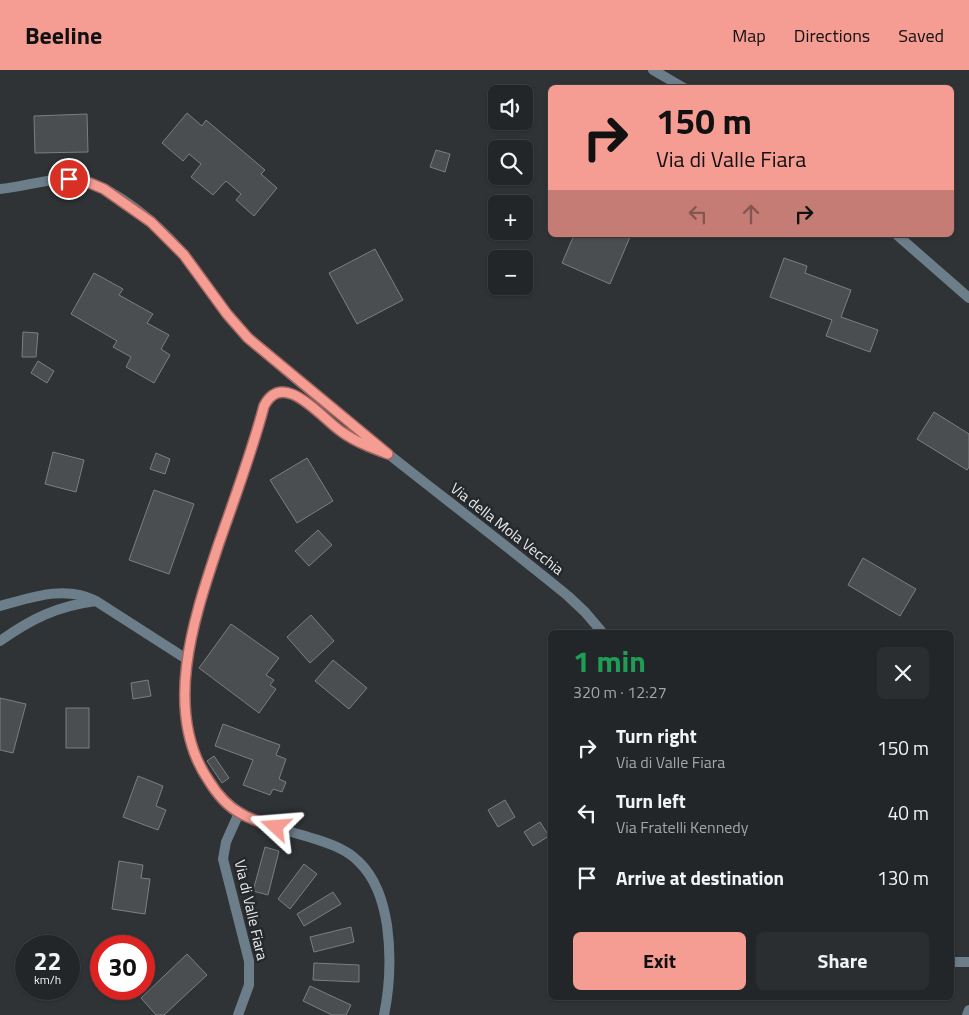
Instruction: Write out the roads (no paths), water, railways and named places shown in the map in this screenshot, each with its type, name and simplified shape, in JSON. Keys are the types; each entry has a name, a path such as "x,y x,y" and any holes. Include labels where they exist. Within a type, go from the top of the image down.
{"street":[{"path":"653,70 679,85"},
{"name":"Via della Mola Vecchia","path":"0,189 61,179 77,179 96,185 120,199 170,239 227,314 248,338 388,454 568,596 600,630"},
{"path":"899,237 969,298"},
{"path":"384,1015 389,981 388,940 383,904 372,878 358,860 336,846 264,824 239,813 226,802 205,776 193,750 186,716 190,639 201,597 264,406 270,396 280,392 293,394 354,441 388,454"},
{"path":"0,606 37,596 58,593 78,595 96,601 188,660"},
{"path":"0,640 48,612 70,605 96,601"},
{"name":"Via di Valle Fiara","path":"238,1015 249,985 249,961 223,859 226,842 239,813"},
{"path":"954,962 969,962"},
{"path":"966,1015 969,1010"}]}
